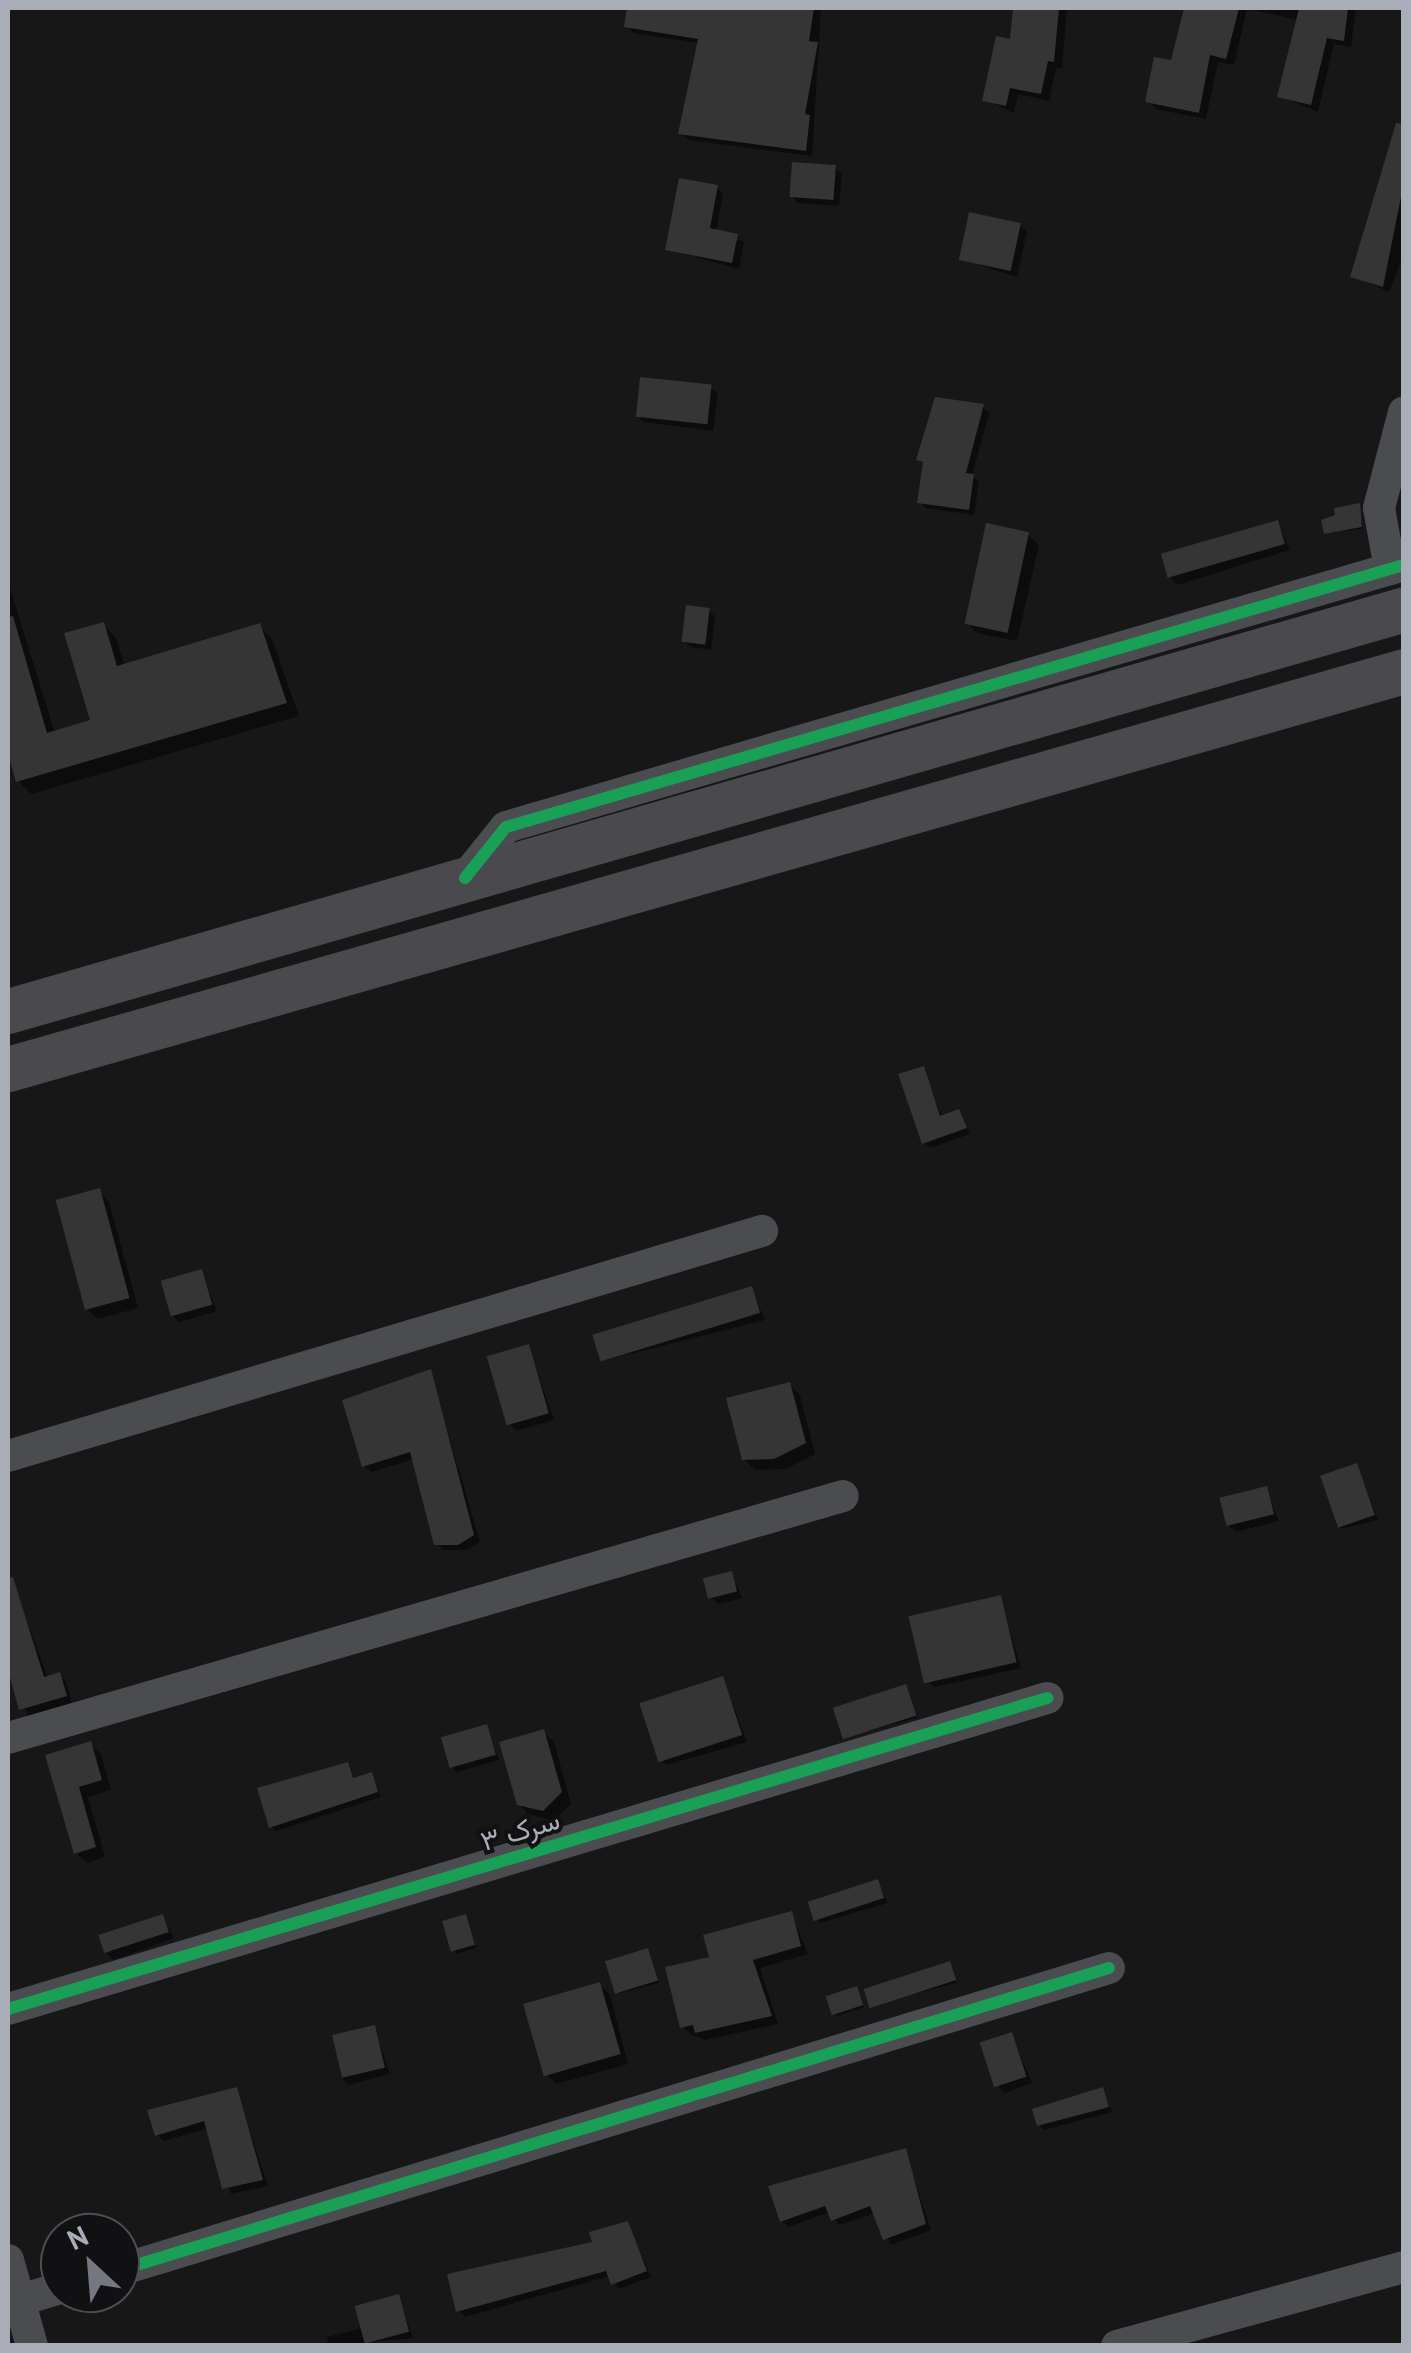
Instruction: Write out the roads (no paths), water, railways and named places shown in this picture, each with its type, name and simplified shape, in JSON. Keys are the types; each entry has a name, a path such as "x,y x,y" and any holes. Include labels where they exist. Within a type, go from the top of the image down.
{"main road":[{"path":"8,1012 543,856 1399,581"},
{"path":"8,1069 1404,670"},
{"path":"543,856 558,914"}],"street":[{"path":"466,878 506,827 1399,581 1379,508 1404,412"},
{"path":"8,1456 762,1231"},
{"path":"8,1738 843,1496"},
{"name":"سرک ۳","path":"8,2009 1047,1698"},
{"path":"140,2264 1109,1968"},
{"path":"8,2260 14,2302 32,2346"},
{"path":"1117,2346 1404,2267"},
{"path":"14,2302 40,2294"}]}
